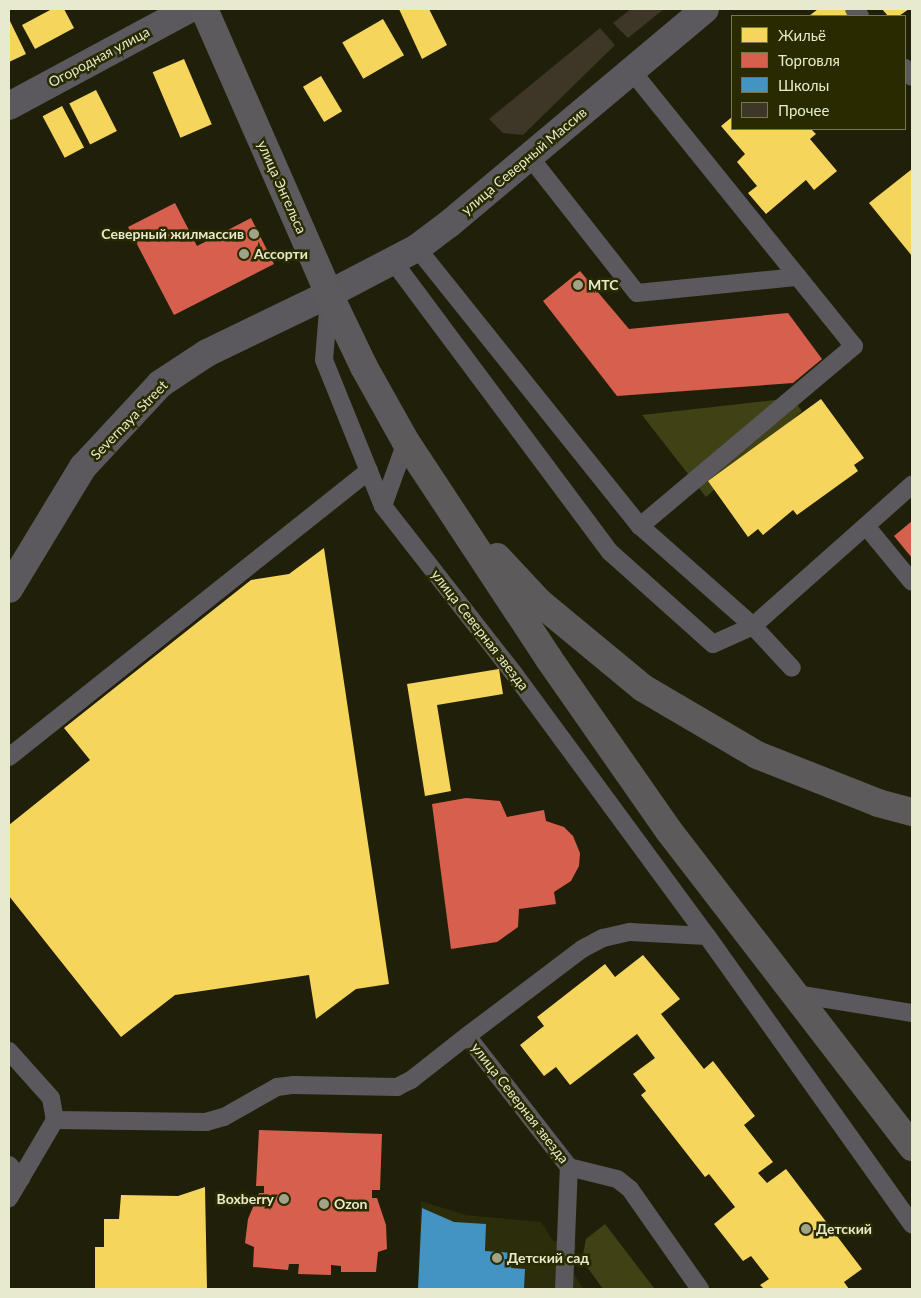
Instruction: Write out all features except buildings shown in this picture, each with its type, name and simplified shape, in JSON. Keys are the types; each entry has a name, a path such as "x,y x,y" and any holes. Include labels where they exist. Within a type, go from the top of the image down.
{"highway":[{"path":"406,442 470,528 539,602 643,688 757,755 878,804 912,812"},
{"path":"406,442 549,659 669,831 912,1147"}],"main road":[{"name":"улица Энгельса","path":"204,9 329,294 364,367 406,442"}],"street":[{"name":"Огородная улица","path":"9,106 189,9"},
{"name":"улица Северный Массив","path":"329,294 417,248 705,9"},
{"name":"Severnaya Street","path":"9,589 84,467 160,384 207,353 329,294"}],"lane":[{"path":"632,70 854,346 640,526"},
{"path":"530,156 637,293 798,278"},
{"path":"417,248 640,526 753,626 792,668"},
{"path":"393,262 610,552 713,644 753,626 912,486"},
{"name":"улица Северная звезда","path":"329,294 324,360 383,506 515,675 707,936 912,1224"},
{"path":"383,506 406,442"},
{"path":"9,757 369,471"},
{"path":"866,526 912,582"},
{"name":"улица Северная звезда","path":"700,1289 630,1190 617,1179 569,1167 467,1036 582,949 603,938 630,932 707,936"},
{"path":"796,994 912,1013"},
{"path":"55,1120 206,1122 224,1117 277,1087 294,1084 397,1087 412,1080 467,1036"},
{"path":"9,1051 51,1098 55,1120 9,1198"},
{"path":"9,1165 21,1178"},
{"path":"564,1289 569,1167"}],"shaded area":[{"path":"792,398 802,411 706,497 642,415"},
{"name":"Детский сад","path":"421,1201 465,1215 541,1222 553,1241 576,1243 573,1272 583,1289 418,1289"},
{"path":"605,1224 654,1288 603,1289 582,1260 586,1239"}],"place":[{"name":"Северный жилмассив","path":"254,234"},
{"name":"Ассорти","path":"244,254"},
{"name":"МТС","path":"578,285"},
{"name":"Boxberry","path":"284,1199"},
{"name":"Ozon","path":"324,1204"},
{"name":"Детский","path":"806,1229"},
{"name":"Детский сад","path":"497,1258"}]}
